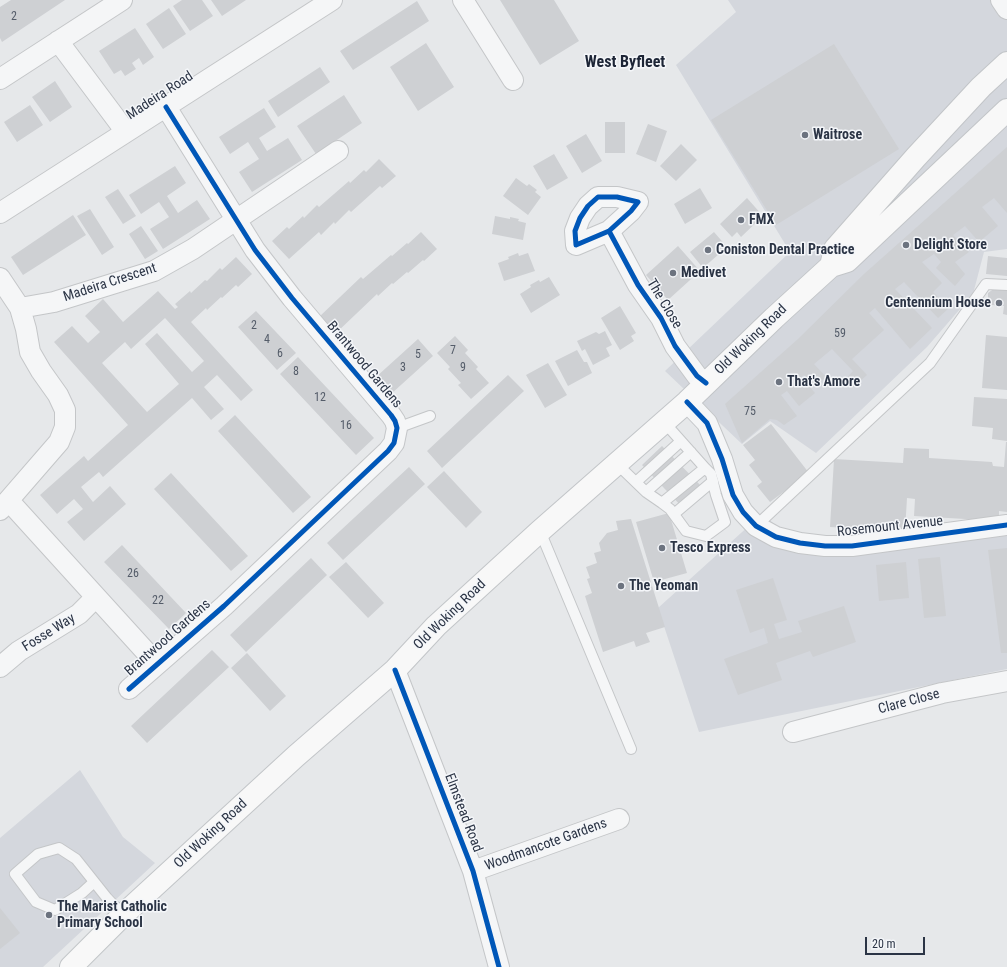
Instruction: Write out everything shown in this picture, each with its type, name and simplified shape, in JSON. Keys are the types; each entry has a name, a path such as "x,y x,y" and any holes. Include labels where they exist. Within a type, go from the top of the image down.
{"main road":[{"name":"Old Woking Road","path":"831,266 835,250 981,87 1007,63"},
{"name":"Old Woking Road","path":"71,967 123,915 296,756 395,670 436,626 540,531 687,402 831,266 847,261 1007,110"}],"street":[{"path":"0,79 122,0"},
{"name":"Madeira Road","path":"0,213 332,0"},
{"path":"463,0 513,80"},
{"path":"1002,0 1007,9"},
{"path":"58,41 126,132"},
{"name":"Brantwood Gardens","path":"129,688 224,606 388,451 394,444 397,428 391,415 292,298 255,250 166,107"},
{"path":"236,220 338,152"},
{"name":"Madeira Crescent","path":"20,308 54,302 154,271 193,249 236,220"},
{"name":"The Close","path":"609,231 638,285 661,318 675,346 697,376 706,383"},
{"path":"0,278 20,308 30,352 58,395 65,410 65,427 59,442 5,505"},
{"name":"Rosemount Avenue","path":"687,402 707,423 722,459 734,495 743,512 756,526 776,537 825,546 852,546 1007,525"},
{"name":"Brantwood Gardens","path":"5,505 96,597 157,664"},
{"name":"Fosse Way","path":"0,667 19,651 79,614 96,597"},
{"name":"Elmstead Road","path":"395,670 473,871 499,967"},
{"name":"Clare Close","path":"807,735 942,693 1007,681"},
{"name":"Woodmancote Gardens","path":"473,871 619,819"}],"lane":[{"path":"756,526 930,363 986,284 1007,285"},
{"name":"Brantwood Gardens","path":"397,428 430,416"},
{"path":"617,464 646,492 670,509 686,531 706,536 725,522 711,474 664,422"},
{"path":"636,482 681,441"},
{"path":"646,492 691,452"},
{"path":"662,503 705,468"},
{"path":"674,514 713,481"},
{"path":"540,531 631,749"},
{"path":"94,882 82,893 55,910 36,902 15,874 38,854 59,848 76,859 123,915"}],"shaded area":[{"path":"728,0 1007,0 1007,249 984,252 973,294 927,347 816,453 770,421 742,444 665,371 790,252 676,65 736,12"},
{"path":"762,514 789,536 847,542 1007,522 1007,669 699,732 658,608"},
{"name":"The Marist Catholic Primary School","path":"80,770 123,837 155,863 43,967 0,967 0,838"}],"building":[{"path":"11,0 65,0 2,42 0,38 0,7"},
{"path":"182,0 202,0 213,16 190,31 173,6"},
{"path":"211,0 246,0 222,16"},
{"path":"500,0 554,0 579,41 540,65"},
{"path":"417,1 429,21 353,70 340,51"},
{"path":"169,8 186,34 163,49 146,24"},
{"path":"135,28 154,57 143,65 139,58 132,63 136,69 125,76 121,70 114,74 99,51"},
{"path":"426,43 454,87 418,111 390,67"},
{"name":"Waitrose","path":"834,44 899,149 776,225 711,120"},
{"path":"320,67 330,82 278,117 268,101"},
{"path":"55,81 72,107 50,122 32,97"},
{"path":"344,95 362,123 316,154 297,126"},
{"path":"30,105 43,125 17,142 4,122"},
{"path":"264,108 276,127 259,138 267,151 288,138 302,160 252,192 239,172 259,159 248,142 230,154 219,137"},
{"path":"605,122 625,122 625,153 605,153"},
{"path":"648,124 667,131 656,162 636,154"},
{"path":"586,134 602,161 582,173 566,146"},
{"path":"681,144 697,160 676,181 660,166"},
{"path":"1007,147 1007,213 994,198 982,207 998,226 979,242 965,226 953,235 969,252 955,262 965,274 955,286 936,268 941,262 934,254 922,262 942,283 933,292 949,308 938,318 904,282 895,289 932,328 910,349 875,308 869,313 884,330 852,359 867,375 852,388 845,380 853,371 832,349 814,364 826,377 815,387 804,375 801,377 815,393 799,406 787,391 781,395 797,416 784,425 777,420 770,419 742,443 725,404 798,339 864,274"},
{"path":"554,154 568,178 547,190 533,166"},
{"path":"379,159 396,176 382,188 380,186 351,212 349,210 321,235 319,232 289,259 272,241 287,227 289,229 303,216 304,218 317,205 319,207 349,181 350,183 364,170 366,172"},
{"path":"175,166 186,183 167,196 178,213 197,200 210,219 163,249 150,229 169,217 159,202 141,214 129,195"},
{"path":"516,178 527,186 529,184 537,190 535,192 541,197 528,215 503,196"},
{"path":"700,188 712,208 685,224 674,204"},
{"path":"118,189 136,216 123,224 105,197"},
{"name":"FMX","path":"747,198 763,216 741,237 737,232 732,237 720,224"},
{"path":"90,209 114,247 102,255 77,216"},
{"path":"73,215 86,235 23,275 11,257"},
{"path":"495,216 519,219 518,221 526,223 523,240 492,234"},
{"path":"141,226 158,251 145,259 129,234"},
{"path":"421,232 437,249 424,261 423,260 393,284 392,283 378,296 377,294 335,334 319,317 361,277 363,279"},
{"name":"Coniston Dental Practice","path":"714,232 727,247 703,268 690,252"},
{"name":"Medivet","path":"678,246 700,271 668,300 646,275"},
{"path":"518,253 519,256 528,253 535,271 504,281 498,263 509,259 508,257"},
{"path":"988,256 1007,258 1007,276 986,274"},
{"path":"236,257 252,274 238,287 236,285 222,298 221,297 207,310 206,308 191,322 253,390 241,401 217,375 204,387 224,409 211,420 192,398 103,477 99,472 81,487 93,502 110,486 126,504 84,541 67,522 83,509 74,499 57,514 40,495 84,456 88,461 128,425 54,342 72,326 88,343 100,332 85,316 103,299 123,322 158,291 175,309 178,307 175,304 190,291 191,293 205,280 207,281 220,268 222,270","holes":["165,318 204,361 192,372 157,333 145,344 179,384 147,412 102,363 125,342 131,349"]},
{"path":"549,277 560,295 531,313 520,294 531,287 530,285"},
{"name":"Centennium House","path":"995,288 1007,289 1007,315 1003,314 1004,306 992,305 988,301 988,293"},
{"path":"620,306 636,333 631,336 634,341 620,350 601,318"},
{"path":"256,311 296,353 277,370 238,327"},
{"path":"605,331 612,345 606,348 610,356 593,365 585,349 582,351 577,341 596,332 599,334"},
{"path":"986,335 1007,337 1007,390 982,388"},
{"path":"455,336 468,350 465,353 478,367 476,369 489,383 471,399 458,385 461,383 448,369 450,367 437,353"},
{"path":"418,339 433,356 391,394 376,377"},
{"path":"577,350 584,362 587,362 592,373 568,386 555,361"},
{"path":"298,357 374,438 356,455 280,374"},
{"path":"548,363 567,395 545,408 526,375"},
{"path":"508,375 524,391 442,468 427,451"},
{"path":"974,397 1007,399 1007,441 992,439 993,428 972,426"},
{"path":"235,415 311,497 293,513 218,431"},
{"path":"771,424 809,473 770,502 757,486 762,482 749,465 755,460 743,445"},
{"path":"1006,442 1007,512 999,511 999,521 914,516 915,499 907,498 905,531 830,527 834,459 903,463 904,448 929,449 929,458 992,462 993,466 1004,467"},
{"path":"662,446 706,491 685,510 642,465"},
{"path":"409,467 425,484 343,560 327,543"},
{"path":"444,471 482,512 466,528 427,487"},
{"path":"171,473 248,556 231,571 154,489"},
{"name":"Tesco Express","path":"669,513 687,573 654,582 636,522"},
{"name":"The Yeoman","path":"631,519 665,627 646,633 650,642 636,647 634,641 603,652 585,596 592,593 587,579 590,578 586,567 597,563 594,553 601,551 599,543 607,533 618,530 616,521"},
{"path":"122,545 186,613 169,629 104,562"},
{"path":"1007,548 1007,653 1001,653 988,550"},
{"path":"940,557 946,616 924,618 918,559"},
{"path":"311,558 327,575 246,652 230,635"},
{"path":"346,562 384,603 368,618 329,577"},
{"path":"906,562 909,598 879,601 876,565"},
{"path":"773,578 787,620 774,624 779,639 802,632 798,621 844,606 856,642 813,657 810,651 776,663 782,680 738,695 724,659 768,643 764,628 750,633 736,590"},
{"path":"212,650 229,667 147,743 131,726"},
{"path":"247,653 286,696 270,711 231,668"},
{"path":"0,908 20,933 0,949"}],"cycle path":[{"path":"129,689 224,606 388,451 394,443 397,428 391,415 292,298 255,250 166,107"},
{"path":"609,231 631,211 638,202 617,197 598,197 588,206 580,218 575,231 576,245 609,231 638,285 661,318 675,346 697,376 706,383"},
{"path":"687,402 707,423 722,459 733,495 743,512 756,526 776,537 800,543 825,546 852,546 1007,525"},
{"path":"395,670 473,871 499,967"}],"place":[{"name":"Waitrose","path":"805,135"},
{"name":"FMX","path":"741,220"},
{"name":"Delight Store","path":"906,245"},
{"name":"Coniston Dental Practice","path":"708,250"},
{"name":"Medivet","path":"673,273"},
{"name":"Centennium House","path":"999,303"},
{"name":"That's Amore","path":"779,382"},
{"name":"Tesco Express","path":"662,548"},
{"name":"The Yeoman","path":"621,586"},
{"name":"The Marist Catholic Primary School","path":"49,915"}],"district":[{"name":"West Byfleet","path":"625,63"}]}
